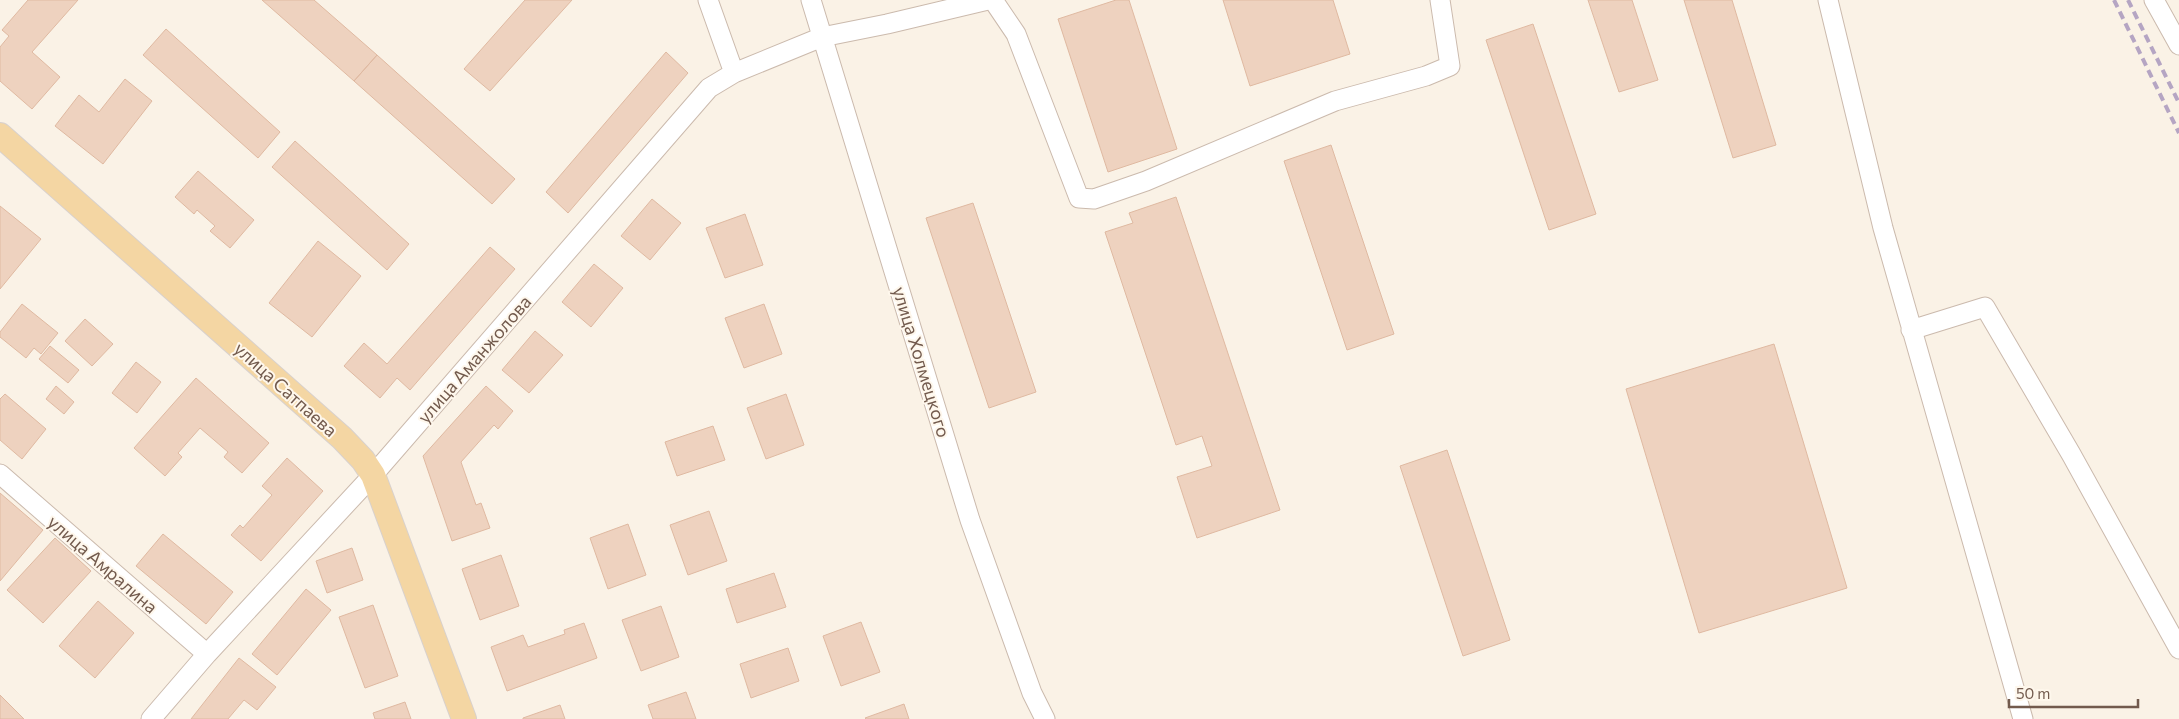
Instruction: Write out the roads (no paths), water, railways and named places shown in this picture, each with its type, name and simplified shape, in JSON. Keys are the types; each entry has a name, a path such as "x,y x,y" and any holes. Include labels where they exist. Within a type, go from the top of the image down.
{"main road":[{"name":"улица Сатпаева","path":"0,135 342,438 363,460 373,475 464,719"}],"street":[{"path":"708,0 734,73"},
{"name":"улица Холмецкого","path":"811,0 970,520 1032,693 1045,719"},
{"name":"улица Аманжолова","path":"151,719 207,654 373,475 709,88 734,73 822,37 988,0"},
{"path":"993,0 1016,34 1079,198 1094,199 1146,181 1335,101 1426,76 1450,66 1440,0"},
{"path":"1828,0 1882,228 2023,719"},
{"path":"2154,0 2179,45"},
{"path":"1912,330 1985,307 2072,454 2179,649"},
{"name":"улица Амралина","path":"0,474 207,654"}],"railway":[{"path":"2114,0 2179,133"},
{"path":"2128,0 2179,103"}]}
